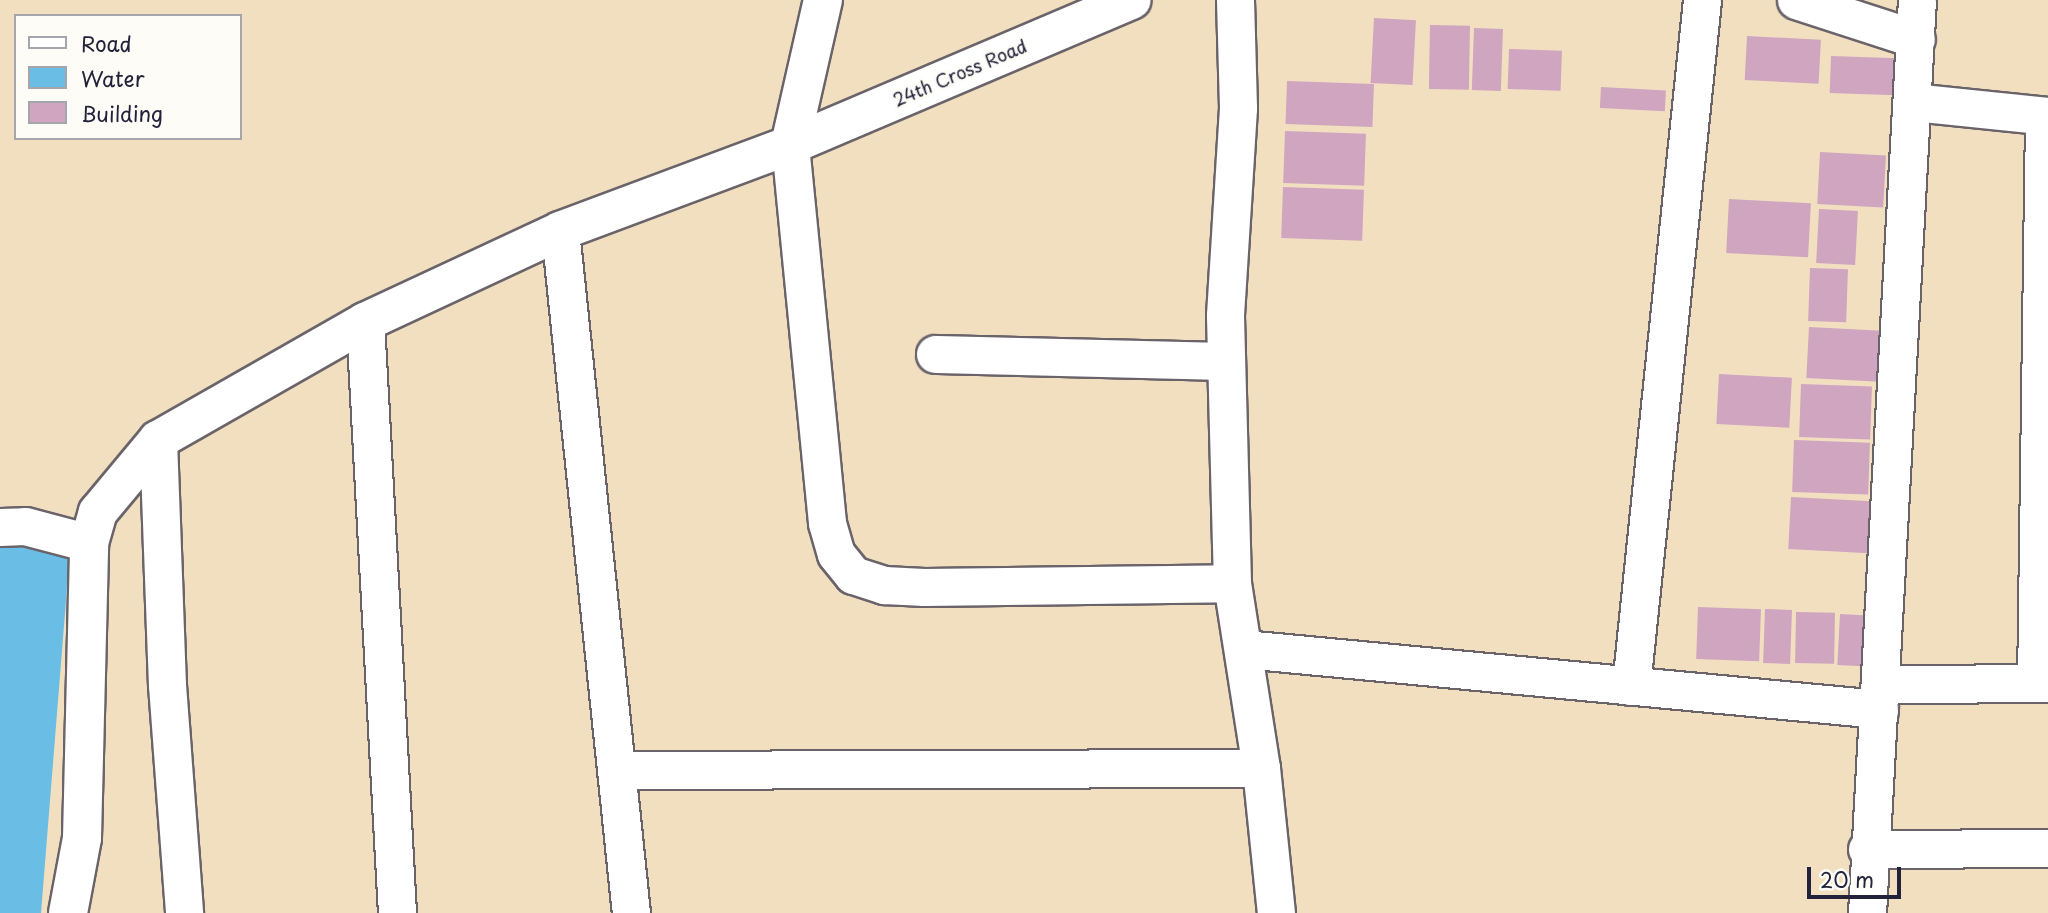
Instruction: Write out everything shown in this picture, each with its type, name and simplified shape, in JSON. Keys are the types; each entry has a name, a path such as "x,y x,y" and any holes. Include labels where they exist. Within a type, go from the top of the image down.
{"street":[{"path":"823,0 790,145 827,523 836,554 853,575 884,586 1232,583"},
{"name":"24th Cross Road","path":"158,440 365,321 560,231 790,145 1131,0"},
{"path":"1235,0 1238,108 1226,361 1232,583 1261,768 1276,913"},
{"path":"1631,686 1702,0"},
{"path":"1796,0 1916,39"},
{"path":"1867,913 1867,849 1880,696 1917,0"},
{"path":"1244,649 1631,686 1880,696 2042,683 2046,116 1913,102"},
{"path":"560,231 631,913"},
{"path":"365,321 397,913"},
{"path":"935,354 1226,361"},
{"path":"68,913 82,838 89,543 98,512 158,440"},
{"path":"158,440 167,685 184,913"},
{"path":"0,527 25,526 89,543"},
{"path":"616,770 1261,768"},
{"path":"1867,849 2048,848"}],"water":[{"path":"0,526 72,526 41,913 0,913"}],"building":[{"path":"1374,18 1416,20 1413,85 1371,83"},
{"path":"1430,25 1470,26 1469,90 1429,89"},
{"path":"1474,28 1503,29 1501,91 1472,90"},
{"path":"1747,36 1821,40 1819,84 1745,80"},
{"path":"1509,49 1562,51 1561,91 1508,89"},
{"path":"1831,56 1898,58 1897,95 1830,93"},
{"path":"1287,81 1374,84 1372,127 1285,124"},
{"path":"1601,87 1666,90 1665,111 1600,108"},
{"path":"1285,131 1366,134 1364,186 1283,183"},
{"path":"1820,152 1886,155 1883,207 1817,204"},
{"path":"1283,187 1364,190 1362,241 1281,238"},
{"path":"1729,199 1811,203 1808,257 1726,253"},
{"path":"1819,209 1858,211 1855,265 1816,263"},
{"path":"1810,268 1848,269 1846,322 1808,321"},
{"path":"1809,327 1887,331 1884,382 1806,378"},
{"path":"1719,374 1792,378 1789,428 1716,424"},
{"path":"1801,384 1872,386 1870,439 1799,437"},
{"path":"1794,440 1870,443 1868,495 1792,492"},
{"path":"1791,497 1881,502 1878,554 1788,549"},
{"path":"1698,607 1761,609 1759,661 1696,659"},
{"path":"1765,609 1792,610 1790,664 1763,663"},
{"path":"1796,612 1835,613 1834,664 1795,663"},
{"path":"1840,614 1881,616 1878,667 1837,665"}]}
